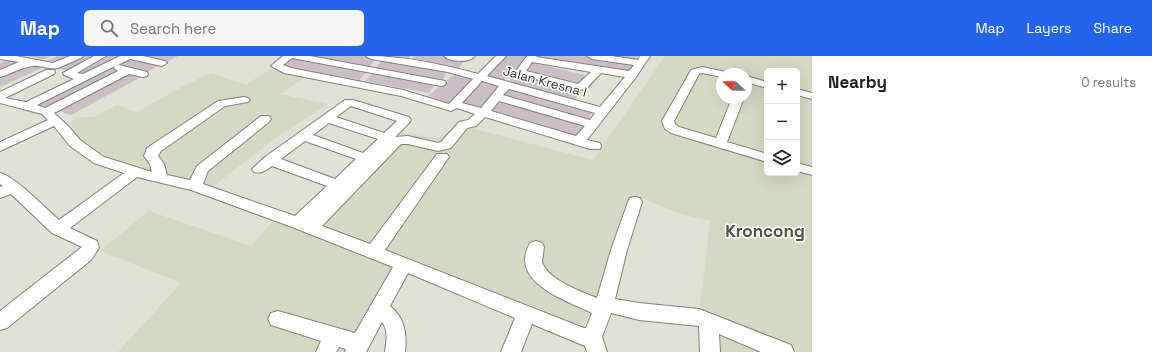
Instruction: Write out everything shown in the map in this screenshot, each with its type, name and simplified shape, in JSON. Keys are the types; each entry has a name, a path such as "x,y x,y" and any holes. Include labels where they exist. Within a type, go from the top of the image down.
{"street":[{"path":"1,56 25,58 52,69"},
{"path":"40,63 55,56"},
{"path":"0,96 78,56"},
{"path":"83,78 68,73 101,56"},
{"path":"27,106 129,56 162,63"},
{"path":"288,56 276,66 288,71 403,93 483,113 595,146"},
{"path":"294,56 442,83"},
{"name":"Jalan Kresna I","path":"371,56 385,57 456,71 602,111"},
{"path":"450,56 465,58 470,56"},
{"path":"403,93 406,100 410,103 430,110 446,112 501,56"},
{"path":"592,56 643,60"},
{"path":"360,84 385,57"},
{"path":"595,73 580,88 520,72 530,59 595,73 632,75"},
{"path":"579,141 643,60"},
{"path":"0,74 28,63 45,67 9,84"},
{"path":"108,66 143,74"},
{"path":"0,146 128,70"},
{"path":"716,73 702,70 695,72 668,124 675,130 764,157"},
{"path":"423,99 456,71"},
{"path":"536,94 547,79"},
{"path":"752,81 764,84"},
{"path":"304,226 398,140 408,140 435,146 444,146 463,125 472,123 483,113 506,85"},
{"path":"800,93 812,96"},
{"path":"497,97 592,124"},
{"path":"0,100 27,106 51,117 75,142 99,160 135,172 195,186 374,252 584,337 594,344 619,250 636,202"},
{"path":"161,178 157,164 151,156 152,151 222,103 244,100"},
{"path":"258,169 349,102 401,118 404,121 338,185 304,226"},
{"path":"720,144 736,104"},
{"path":"327,118 386,138"},
{"path":"195,186 202,169 266,119"},
{"path":"304,136 366,158"},
{"path":"374,252 442,157"},
{"path":"270,160 338,185"},
{"path":"800,168 812,171"},
{"path":"58,228 135,172"},
{"path":"0,177 6,190 58,228 87,242 91,245 91,248 85,255 0,322"},
{"path":"536,247 533,262 538,273 554,286 604,306 635,312 687,315 708,320 784,352"},
{"path":"278,319 330,344 357,348 404,264"},
{"path":"379,308 394,322 397,337 395,352"},
{"path":"511,352 526,314"},
{"path":"708,320 710,352"}],"shaded area":[{"path":"665,56 812,56 812,352 720,352 721,330 698,324 710,221 681,214 637,196 582,332 403,259 350,352 118,352 181,283 100,251 149,211 251,246 279,215 309,221 401,133 437,138 460,125 593,160"},
{"path":"270,69 305,77 280,94 328,104 277,137 211,188 179,177 127,166 89,149 73,132 71,121 80,117 94,117 117,105 137,112 211,73 246,85"}],"building":[{"path":"28,56 51,56 43,60"},
{"path":"57,56 100,56 68,71 54,67 62,64 47,61"},
{"path":"103,56 125,56 86,75 71,71"},
{"path":"129,56 163,63 146,73 112,65"},
{"path":"143,56 178,56 167,62"},
{"path":"313,56 363,56 377,58 369,67"},
{"path":"386,56 411,56 407,60"},
{"path":"414,56 443,56 465,60 459,68 411,60"},
{"path":"504,56 529,56 502,82 482,77"},
{"path":"533,56 583,56 634,64 634,72"},
{"path":"611,56 637,56 638,61"},
{"path":"288,57 368,71 359,80 278,65"},
{"path":"10,59 24,63 0,73 0,63"},
{"path":"383,60 448,71 442,80 375,68"},
{"path":"529,62 585,75 578,87 520,72"},
{"path":"29,63 44,67 0,87 0,76"},
{"path":"108,67 125,71 48,110 31,105"},
{"path":"374,72 436,83 429,93 365,81"},
{"path":"518,72 581,89 574,101 508,83"},
{"path":"124,73 141,77 71,115 54,109"},
{"path":"456,73 475,79 449,103 428,96"},
{"path":"483,80 504,86 478,111 456,104"},
{"path":"507,86 593,110 587,121 498,96"},
{"path":"498,97 586,122 578,137 486,110"}],"district":[{"name":"Kroncong","path":"765,231"}]}
